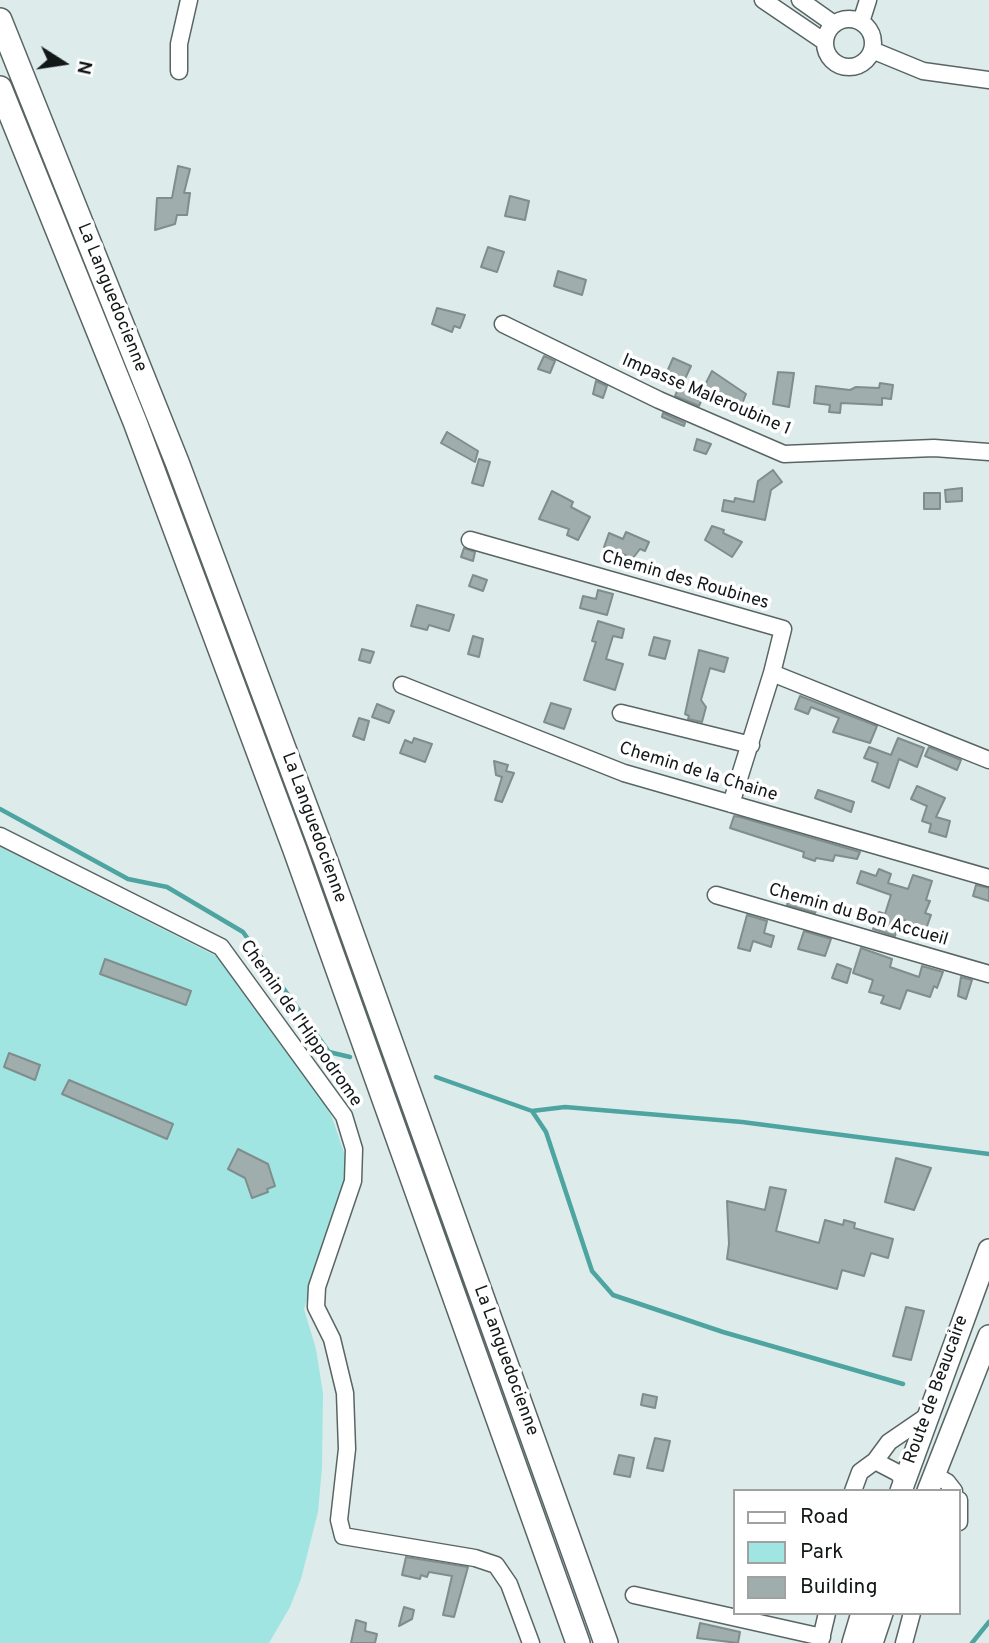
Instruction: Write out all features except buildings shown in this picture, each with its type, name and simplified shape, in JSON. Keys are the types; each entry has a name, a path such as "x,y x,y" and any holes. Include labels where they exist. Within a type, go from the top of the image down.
{"highway":[{"name":"La Languedocienne","path":"0,20 177,462 254,668 606,1643"},
{"name":"La Languedocienne","path":"0,88 135,422 285,824 578,1643"}],"main road":[{"name":"Route de Beaucaire","path":"903,1487 989,1250"},
{"name":"Route de Beaucaire","path":"931,1483 989,1336"},
{"path":"853,1643 861,1615"},
{"path":"872,1643 881,1615"}],"street":[{"path":"179,71 179,44 189,0"},
{"path":"763,0 825,42"},
{"path":"800,0 834,24"},
{"path":"861,22 868,0"},
{"path":"847,20 861,22 871,34 872,50 863,63 849,67 834,62 826,50 825,42 834,24 847,20"},
{"path":"872,50 923,71 989,80"},
{"name":"Impasse Maleroubine 1","path":"503,324 659,400 783,454 934,448 989,452"},
{"name":"Chemin des Roubines","path":"470,540 783,629 772,673"},
{"path":"731,804 772,673 989,760"},
{"name":"Chemin de la Chaine","path":"402,685 624,773 989,878"},
{"path":"621,713 751,746"},
{"name":"Chemin de l'Hippodrome","path":"0,836 221,947 344,1116 354,1149 353,1181 317,1287 316,1307 332,1339 345,1393 347,1449 340,1520 343,1536 475,1558 496,1565 509,1584 531,1643"},
{"name":"Chemin du Bon Accueil","path":"716,895 989,974"},
{"path":"854,1489 860,1472 875,1461 890,1442 927,1416"},
{"path":"875,1461 898,1473 903,1487"},
{"path":"931,1483 947,1482 952,1489"},
{"path":"634,1595 821,1640 827,1615"},
{"path":"904,1643 911,1615"}],"green space":[{"path":"0,847 222,959 323,1098 350,1170 304,1309 316,1349 323,1393 322,1468 318,1512 301,1579 290,1607 269,1643 0,1643"}],"waterway":[{"path":"0,809 128,879 167,887 243,932 329,1052 350,1057"},
{"path":"436,1077 532,1111 546,1132 592,1271 613,1295 723,1332 903,1384"},
{"path":"532,1111 565,1107 742,1122 989,1154"},
{"path":"972,1643 989,1622"}]}
